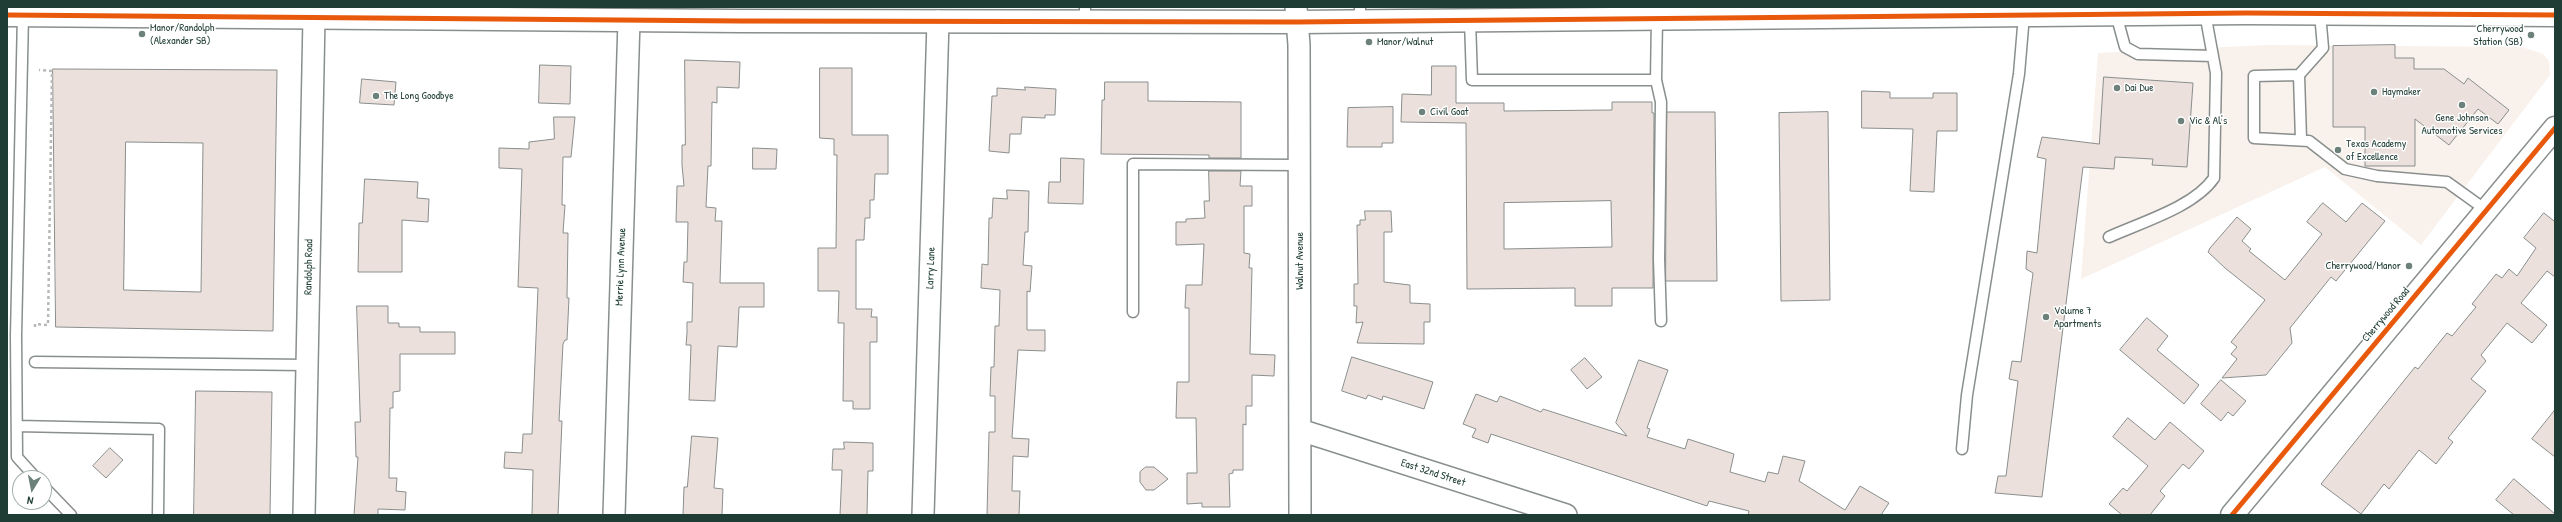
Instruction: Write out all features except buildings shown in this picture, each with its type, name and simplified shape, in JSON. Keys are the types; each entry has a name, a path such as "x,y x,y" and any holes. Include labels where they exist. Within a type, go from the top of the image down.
{"main road":[{"path":"18,12 278,12 314,18 514,13 629,20 740,14 938,20 1085,14 1360,14 1470,20 1657,18 1704,12 1924,12 2024,15 2205,13 2246,10 2320,13 2555,15"},
{"name":"Cherrywood Road","path":"2232,515 2555,128"}],"street":[{"name":"Walnut Avenue","path":"1296,14 1299,165 1300,515"},
{"name":"Randolph Road","path":"304,515 314,18"},
{"name":"Merrie Lynn Avenue","path":"614,515 629,20"},
{"name":"Larry Lane","path":"923,515 938,20"},
{"name":"East 32nd Street","path":"1300,430 1566,515"}],"lane":[{"path":"18,12 12,335 17,426 17,457 29,470"},
{"path":"2110,237 2189,201 2206,190 2214,178 2216,73 2205,13"},
{"path":"2301,140 2299,75 2323,48 2320,13"},
{"path":"2116,14 2125,47 2138,54 2213,56"},
{"path":"1962,448 1967,395 2019,74 2024,15"},
{"path":"1657,18 1656,80 1661,102 1659,259 1662,321"},
{"path":"1470,20 1472,80 1656,80"},
{"path":"2299,75 2254,76 2254,138 2310,141 2345,169 2377,176 2447,182 2486,210"},
{"path":"1133,312 1133,164 1299,165"},
{"path":"35,362 307,365"},
{"path":"17,426 159,429 158,515"},
{"path":"52,495 71,515"}],"path":[{"path":"35,327 35,324 48,325 52,71 42,71"}],"shaded area":[{"path":"2268,45 2522,47 2543,54 2549,61 2550,75 2421,245 2325,167 2081,279 2098,53"}],"cycle path":[{"path":"7,15 740,21 1297,22 2246,13 2555,15"},
{"path":"2232,515 2555,128"}],"place":[{"name":"Manor/Randolph (Alexander SB)","path":"142,34"},
{"name":"Cherrywood Station (SB)","path":"2531,35"},
{"name":"Manor/Walnut","path":"1369,42"},
{"name":"Dai Due","path":"2117,88"},
{"name":"Haymaker","path":"2374,92"},
{"name":"The Long Goodbye","path":"376,96"},
{"name":"Gene Johnson Automotive Services","path":"2462,105"},
{"name":"Civil Goat","path":"1422,112"},
{"name":"Vic & Al's","path":"2181,121"},
{"name":"Texas Academy of Excellence","path":"2338,150"},
{"name":"Cherrywood/Manor","path":"2409,266"},
{"name":"Volume 7 Apartments","path":"2046,317"}]}
